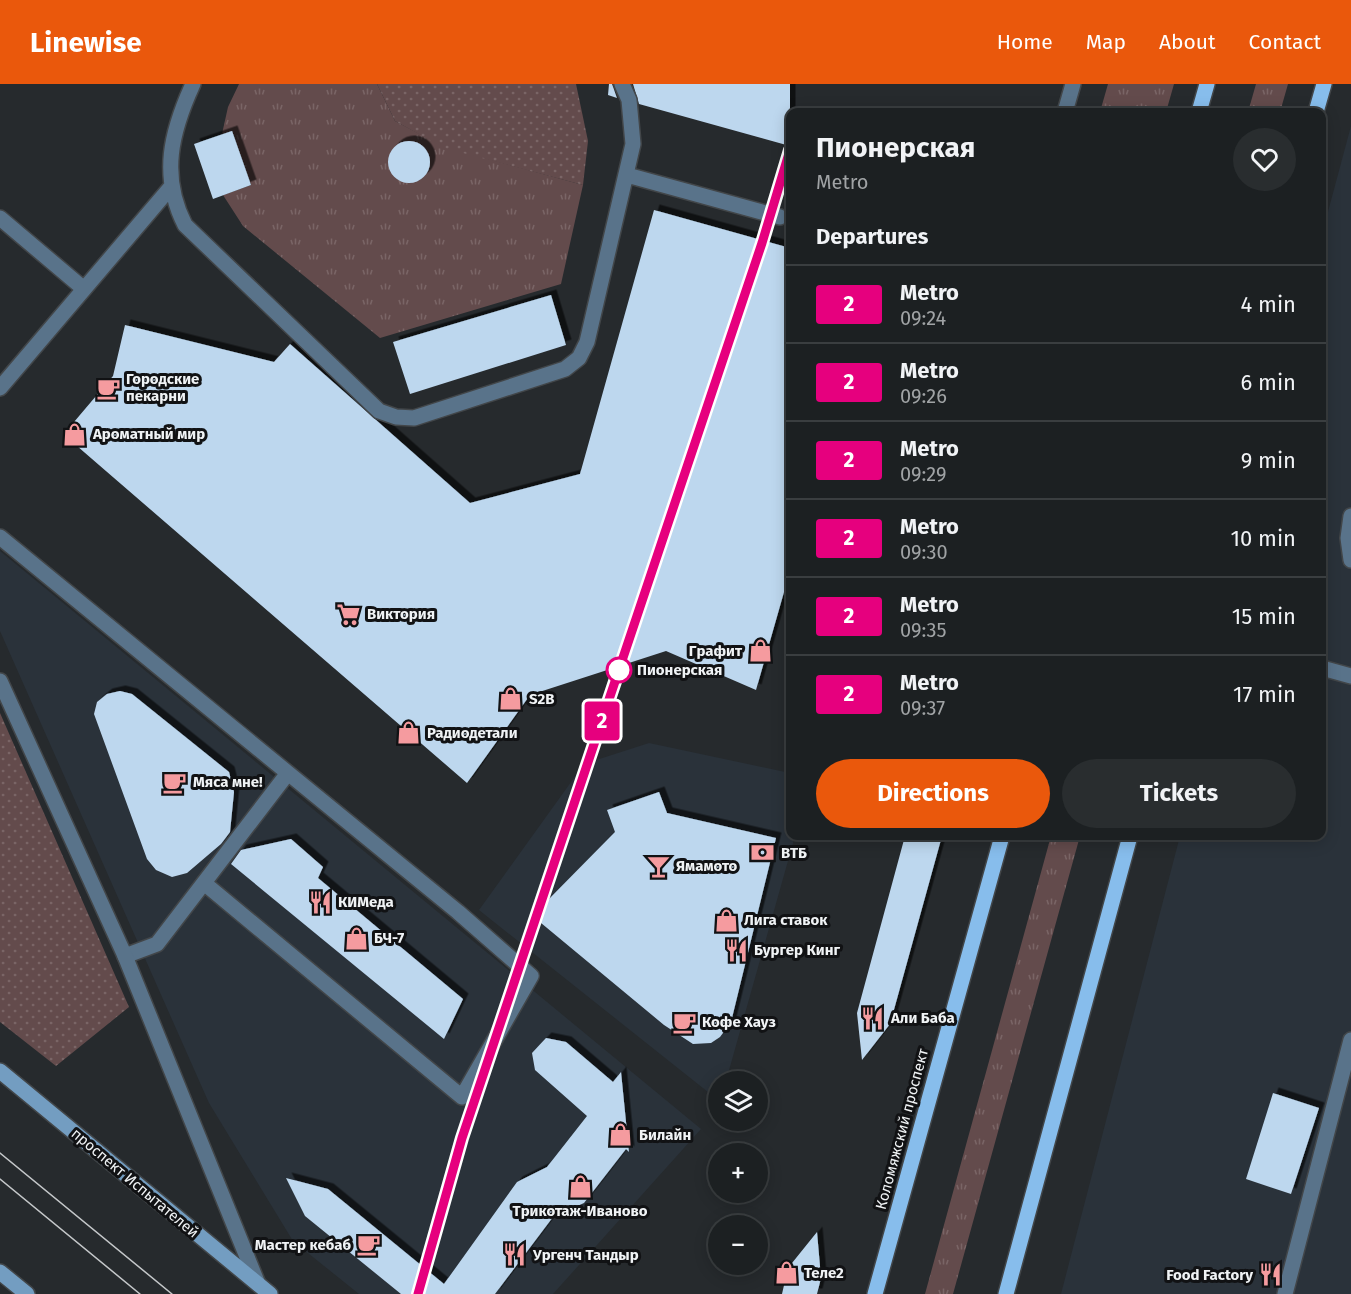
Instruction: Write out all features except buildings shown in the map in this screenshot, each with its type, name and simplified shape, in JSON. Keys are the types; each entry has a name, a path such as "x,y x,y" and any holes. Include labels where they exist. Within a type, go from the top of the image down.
{"main road":[{"path":"1200,108 1207,84"},
{"path":"1317,108 1324,84"},
{"name":"Коломяжский проспект","path":"875,1294 1001,840"},
{"path":"1006,1294 1129,840"},
{"name":"проспект Испытателей","path":"0,1071 270,1294"},
{"path":"0,1272 27,1294"}],"street":[{"path":"182,84 184,104"},
{"path":"193,84 174,132 170,188 176,209 184,225 379,411 396,417 414,418 565,369 579,358 587,342 633,144 629,100 622,84"},
{"path":"1066,108 1072,84"},
{"path":"627,174 780,217"},
{"path":"0,388 170,188"},
{"path":"0,218 84,289"},
{"path":"1351,516 1348,538 1351,560"},
{"path":"0,537 458,912 531,976 462,1097 204,883"},
{"path":"1326,669 1351,675"},
{"path":"0,681 125,956 258,1284"},
{"path":"125,956 157,944 288,773"},
{"path":"1285,1294 1351,1040"}],"shaded area":[{"path":"1351,126 1351,1294 1061,1294 1179,840 1326,840 1326,219"},
{"path":"0,551 701,1129 553,1294 359,1294 293,1241 209,1103 0,631"},
{"path":"649,743 786,772 786,840 794,840 729,1071 708,1071 708,1092 479,910 584,764"}],"green space":[{"path":"239,84 377,84 395,121 444,147 583,185 561,284 380,338 243,226 223,195 251,185 232,131 222,134 228,107"},
{"path":"377,84 576,84 588,141 583,185 444,148 395,121"},
{"path":"1108,84 1174,84 1167,108 1101,108"},
{"path":"1256,84 1288,84 1281,108 1249,108"},
{"path":"0,713 129,1007 56,1066 0,1022"},
{"path":"1050,840 1079,840 953,1294 925,1294"}],"tram line":[{"path":"0,1153 172,1294"},
{"path":"0,1179 140,1294"}],"metro line":[{"name":"2","path":"418,1294 462,1138 762,243 786,163"}],"place":[{"name":"Городские пекарни","path":"108,388"},
{"name":"Ароматный мир","path":"75,434"},
{"name":"Виктория","path":"349,614"},
{"name":"Графит","path":"760,651"},
{"name":"Пионерская","path":"619,670"},
{"name":"S2B","path":"511,699"},
{"name":"Радиодетали","path":"409,733"},
{"name":"Мяса мне!","path":"175,782"},
{"name":"ВТБ","path":"763,853"},
{"name":"Ямамото","path":"658,866"},
{"name":"КИМеда","path":"320,902"},
{"name":"Лига ставок","path":"726,920"},
{"name":"БЧ-7","path":"356,938"},
{"name":"Бургер Кинг","path":"736,950"},
{"name":"Али Баба","path":"873,1018"},
{"name":"Кофе Хауз","path":"684,1022"},
{"name":"Билайн","path":"621,1135"},
{"name":"Трикотаж-Иваново","path":"580,1187"},
{"name":"Мастер кебаб","path":"369,1245"},
{"name":"Ургенч Тандыр","path":"515,1255"},
{"name":"Теле2","path":"786,1273"},
{"name":"Food Factory","path":"1271,1275"}]}
